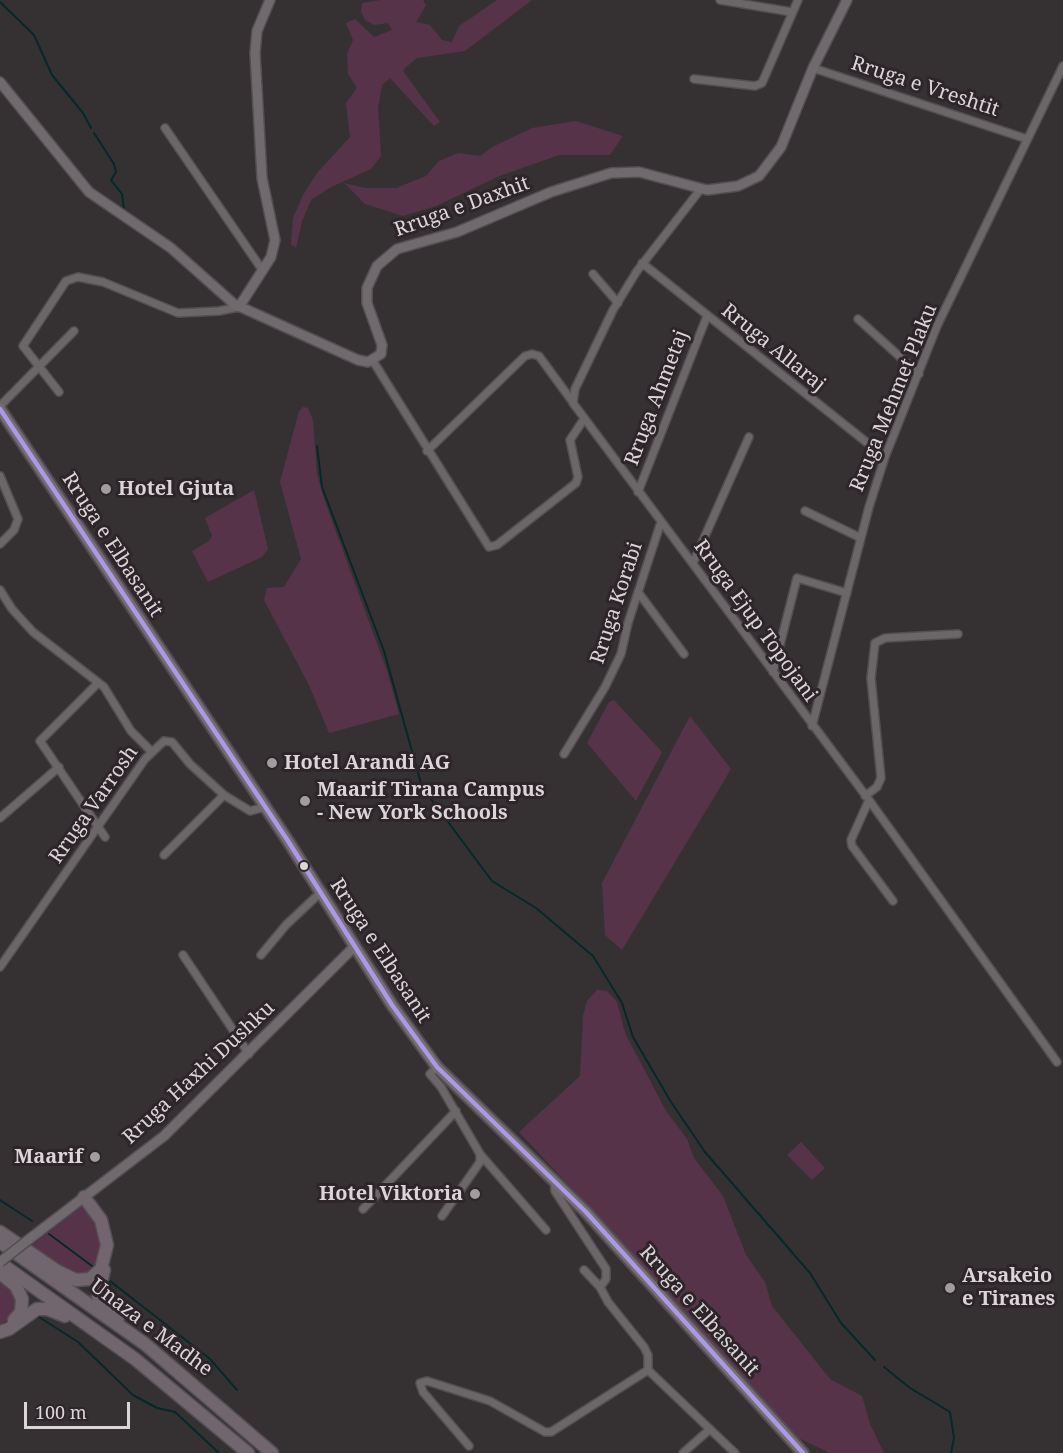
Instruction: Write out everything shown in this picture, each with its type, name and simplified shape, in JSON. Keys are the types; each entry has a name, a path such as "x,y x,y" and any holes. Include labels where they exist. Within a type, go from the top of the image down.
{"highway":[{"path":"0,1232 57,1271 76,1280 90,1279 96,1275 105,1261 106,1245 101,1220 87,1195"},
{"path":"87,1195 106,1224 110,1250 98,1296 145,1344"},
{"name":"Unaza e Madhe","path":"0,1242 145,1344 272,1453"},
{"name":"Unaza e Madhe","path":"0,1262 135,1359 248,1453"},
{"path":"0,1273 16,1286 22,1299 22,1307 17,1317 0,1329"},
{"path":"0,1329 15,1325 31,1311 47,1309 61,1313 135,1359"}],"main road":[{"name":"Rruga e Elbasanit","path":"0,408 265,807 354,946 437,1067 586,1212 803,1453"}],"street":[{"path":"59,392 40,364 22,346 61,285 71,278 103,282 178,313 219,311 239,307 271,257 276,240 262,178 255,41 260,19 270,0"},
{"path":"720,0 792,12"},
{"path":"694,79 759,85 798,0"},
{"name":"Rruga e Daxhit","path":"373,361 381,354 382,345 369,310 367,288 377,266 397,249 457,232 551,192 610,173 647,174 700,190 716,190 749,182 767,168 781,147 813,68 847,0"},
{"name":"Rruga Mehmet Plaku","path":"812,726 861,538 885,457 937,326 1063,66"},
{"name":"Rruga e Vreshtit","path":"813,68 1027,139"},
{"path":"0,82 89,192 171,248 239,307 358,360 373,361 401,402 427,451 487,545 492,547 576,483 578,477 570,440 584,419"},
{"path":"165,128 263,271"},
{"path":"573,403 575,389 618,303 642,263 700,190"},
{"name":"Rruga Allaraj","path":"642,263 885,457"},
{"path":"593,274 618,303"},
{"name":"Rruga Ahmetaj","path":"638,492 707,316"},
{"path":"858,320 919,374"},
{"path":"0,408 74,331"},
{"name":"Rruga Ejup Topojani","path":"427,451 525,356 532,354 539,356 867,798 1057,1062"},
{"path":"693,563 749,437"},
{"path":"0,476 18,519 16,527 0,544"},
{"path":"805,511 861,538"},
{"name":"Rruga Korabi","path":"564,754 606,687 617,662 661,522"},
{"path":"773,672 796,578 847,593"},
{"path":"0,590 12,609 33,632 104,687 131,731 151,751"},
{"path":"638,592 684,654"},
{"path":"893,901 852,846 851,840 867,798 877,787 881,778 871,678 875,643 885,638 957,634"},
{"path":"98,683 40,741 105,837"},
{"name":"Rruga Varrosh","path":"0,967 151,751 164,741 170,741 190,764 224,795 250,811 265,807"},
{"path":"0,818 59,767"},
{"path":"164,855 224,795"},
{"path":"261,955 286,925 320,893"},
{"name":"Rruga Haxhi Dushku","path":"0,1262 164,1136 249,1054 354,946"},
{"path":"183,955 249,1054"},
{"path":"437,1067 430,1074 456,1111 480,1154 546,1230"},
{"path":"363,1209 456,1111"},
{"path":"442,1216 480,1162 480,1154"},
{"path":"554,1181 555,1191 606,1269 607,1276 600,1287"},
{"path":"584,1270 600,1287 608,1302 644,1347 648,1355 648,1370 735,1453"},
{"path":"469,1446 423,1392 420,1383 427,1381 490,1401 545,1432 551,1432 648,1370"},
{"path":"682,1453 710,1429"}],"shaded area":[{"path":"381,0 423,0 426,5 416,22 430,25 442,40 452,42 459,26 497,0 532,0 465,51 417,58 405,68 403,71 440,122 434,126 390,78 382,85 378,108 381,156 371,169 331,187 311,200 302,221 296,248 291,244 293,218 303,195 317,173 350,137 346,103 357,88 348,74 347,54 353,40 346,23 355,19 374,37 392,30 388,23 374,25 365,20 361,12 362,3"},
{"path":"576,121 623,136 610,155 559,155 497,177 436,206 403,216 365,204 344,183 365,188 396,188 426,176 439,161 458,153 480,156 494,146 532,128"},
{"path":"303,407 308,408 313,420 317,474 324,499 387,671 399,714 329,733 309,685 264,600 267,588 284,587 301,559 280,482 299,411"},
{"path":"254,490 268,549 262,557 208,582 192,551 209,541 212,536 205,518"},
{"path":"614,700 662,752 636,801 587,743 609,702"},
{"path":"690,716 731,769 622,950 605,935 602,883"},
{"path":"597,990 607,991 617,1002 625,1033 666,1111 687,1139 694,1158 723,1196 746,1255 765,1282 772,1306 830,1379 862,1396 870,1424 884,1453 830,1453 792,1435 655,1287 592,1210 519,1132 580,1076 583,1016 587,1001"},
{"path":"801,1142 825,1168 812,1180 787,1155"},
{"path":"83,1205 94,1213 104,1250 92,1274 76,1277 30,1247"},
{"path":"0,1277 9,1284 19,1306 9,1320 0,1324"}],"waterway":[{"path":"0,2 34,35 52,75 83,113 91,128"},
{"path":"94,133 114,164 116,172 111,180 122,194 124,210"},
{"path":"317,446 322,487 384,651 422,787 492,881 536,908 593,956 622,1003 633,1037 671,1102 705,1152 810,1273 841,1323 875,1360"},
{"path":"0,1200 32,1221"},
{"path":"49,1234 92,1266"},
{"path":"110,1281 210,1359 237,1390"},
{"path":"39,1317 78,1342 133,1395 157,1408 175,1412 219,1453"},
{"path":"884,1367 910,1388 950,1412 954,1438 951,1453"}],"transit line":[{"path":"0,409 288,841 392,1005 437,1067 586,1212 803,1453"}],"place":[{"name":"Hotel Gjuta","path":"106,489"},
{"name":"Hotel Arandi AG","path":"272,763"},
{"name":"Maarif Tirana Campus - New York Schools","path":"305,801"},
{"name":"Maarif","path":"95,1157"},
{"name":"Hotel Viktoria","path":"475,1194"},
{"name":"Arsakeio e Tiranes","path":"950,1288"}]}
